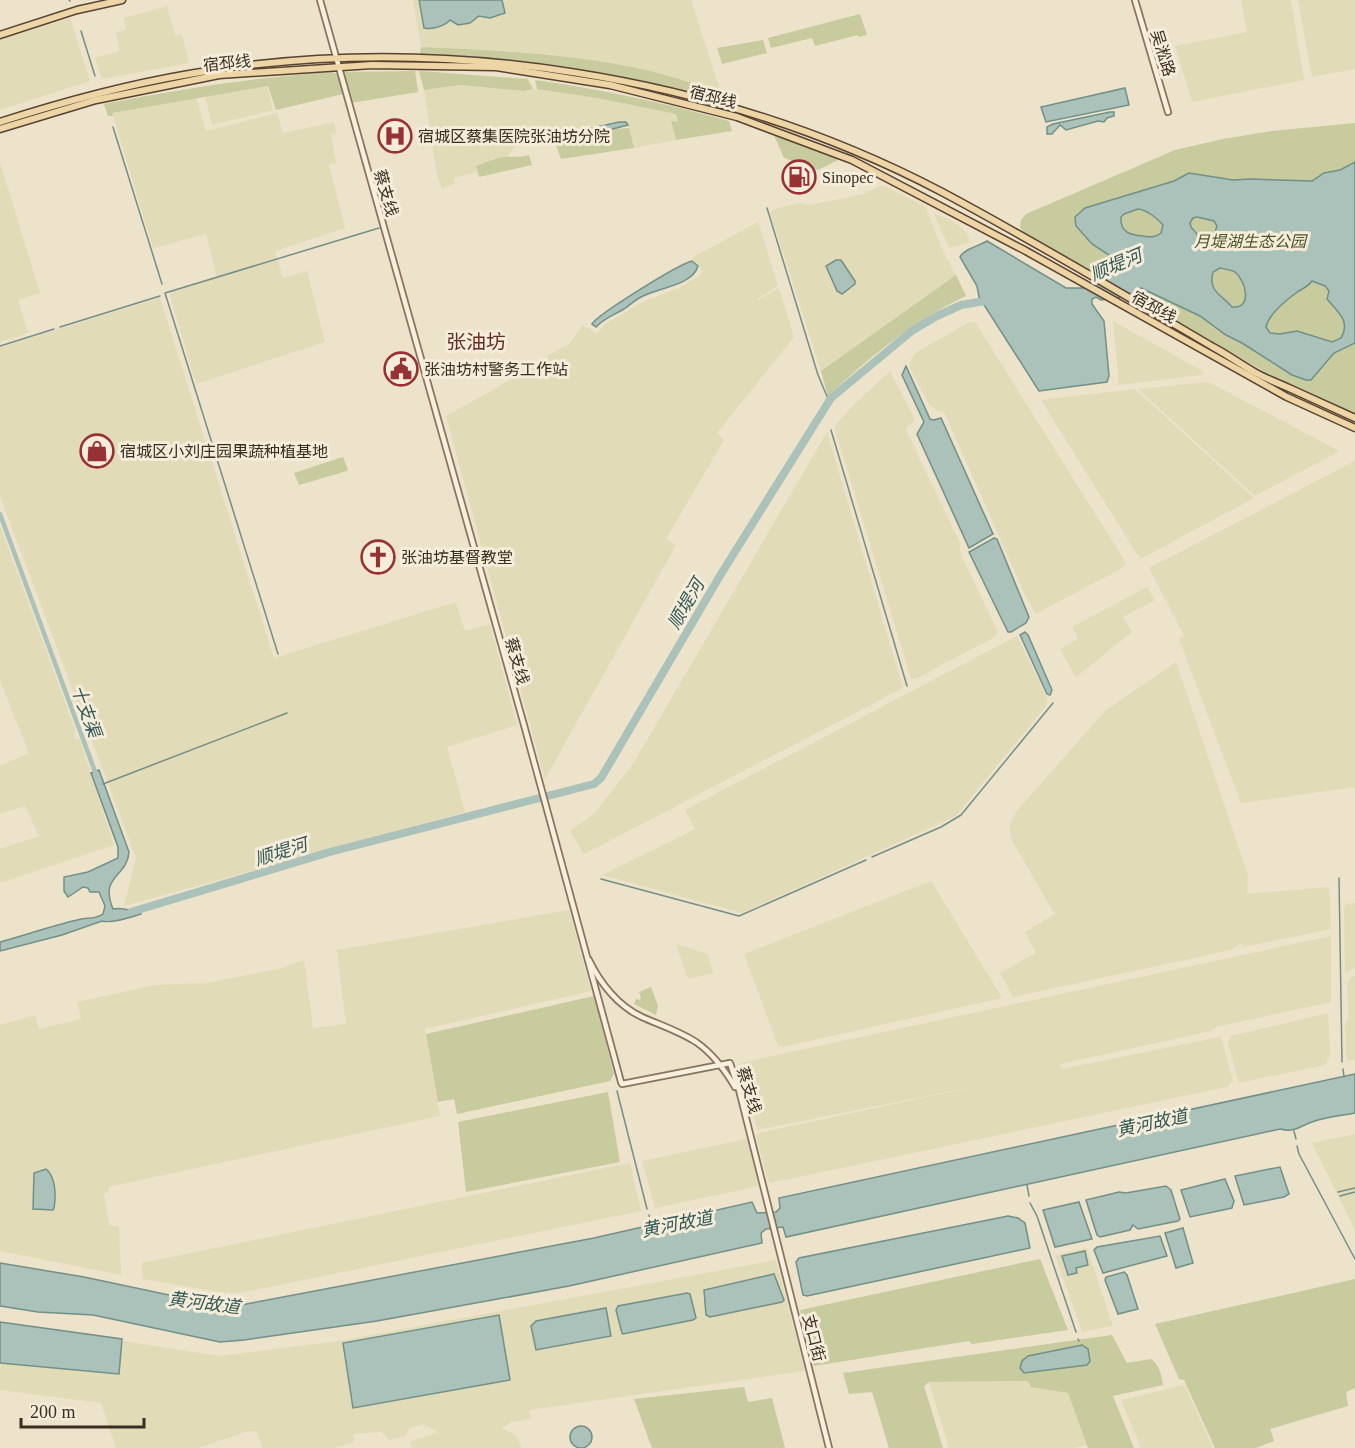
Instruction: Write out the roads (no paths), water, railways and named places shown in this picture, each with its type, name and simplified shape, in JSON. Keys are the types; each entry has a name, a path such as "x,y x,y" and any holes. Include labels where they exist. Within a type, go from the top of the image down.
{"main road":[{"path":"0,35 77,10 122,0"},
{"name":"宿邳线","path":"0,122 99,93 190,73 335,59 432,59 486,62 547,68 633,82 728,107 802,130 930,187 1099,281 1259,375 1355,418"},
{"name":"宿邳线","path":"0,129 96,100 219,75 372,65 496,67 610,85 737,117 852,160 1083,283 1287,398 1355,428"}],"street":[{"name":"蔡支线","path":"320,0 622,1084 730,1063 741,1097 775,1233"},
{"name":"吴淞路","path":"1135,0 1168,112"},
{"path":"583,948 601,981 622,1004 639,1016 696,1042 720,1065 741,1097"},
{"name":"支口街","path":"775,1233 829,1448"}],"water":[{"path":"419,0 502,0 505,13 490,18 479,16 470,23 458,25 450,20 441,26 424,28"},
{"path":"1125,88 1129,105 1046,122 1041,107"},
{"path":"1114,112 1114,116 1107,118 1104,122 1098,121 1066,130 1060,125 1052,134 1047,134 1047,127 1053,124"},
{"path":"626,122 628,125 562,142 558,139 560,135"},
{"path":"1355,162 1355,343 1334,353 1311,380 1292,375 1226,335 1200,316 1141,288 1131,296 1092,299 1092,304 1104,321 1109,376 1107,382 1039,391 979,297 977,286 960,257 968,250 987,241 1066,288 1087,288 1109,277 1114,266 1109,255 1092,244 1076,226 1075,217 1085,208 1174,181 1189,173 1233,180 1312,181 1324,173 1340,170","holes":["1138,209 1148,213 1163,225 1161,233 1150,237 1127,232 1121,222 1124,214","1193,218 1214,221 1217,226 1215,232 1202,240 1191,227 1190,223","1220,268 1235,272 1239,276 1246,294 1243,304 1232,307 1217,292 1212,284 1213,272","1312,281 1325,286 1329,291 1327,299 1344,322 1345,327 1341,338 1332,342 1297,331 1270,333 1266,327 1274,313"]},
{"path":"836,260 841,260 855,281 855,284 842,294 837,291 826,266"},
{"path":"692,261 698,266 689,278 640,297 596,327 592,324 608,310 639,290"},
{"path":"906,366 930,419 941,418 993,534 969,548 917,434 924,422 902,375"},
{"path":"994,538 997,539 1029,617 1026,623 1011,632 1008,632 969,552"},
{"path":"1025,632 1052,690 1050,695 1047,694 1020,635"},
{"path":"99,770 129,852 124,867 109,889 113,909 140,909 141,914 116,921 102,921 62,935 0,951 0,942 103,914 105,906 99,892 90,892 88,888 83,887 68,897 64,891 64,877 88,872 118,858 118,847 91,773"},
{"name":"黄河故道","path":"1355,1074 1355,1113 1317,1120 1294,1130 1280,1129 786,1237 783,1227 766,1229 761,1233 762,1243 569,1286 377,1321 220,1342 93,1315 38,1312 0,1306 0,1263 84,1277 221,1306 241,1305 594,1238 752,1202 757,1213 776,1212 780,1208 779,1198"},
{"path":"1280,1167 1289,1194 1244,1205 1235,1176"},
{"path":"46,1169 52,1177 55,1192 54,1208 53,1210 33,1209 34,1173"},
{"path":"1225,1179 1234,1201 1232,1208 1190,1217 1181,1190"},
{"path":"1166,1186 1171,1190 1180,1219 1178,1221 1138,1229 1133,1225 1130,1230 1100,1237 1097,1235 1086,1200 1119,1192 1126,1193"},
{"path":"1079,1202 1092,1239 1055,1247 1043,1210"},
{"path":"1008,1216 1018,1218 1025,1223 1030,1248 803,1295 796,1262 799,1258"},
{"path":"1183,1228 1193,1263 1176,1268 1165,1233"},
{"path":"1160,1236 1167,1256 1103,1273 1094,1250 1097,1247"},
{"path":"1085,1251 1088,1265 1076,1268 1077,1273 1068,1275 1062,1256"},
{"path":"1124,1272 1138,1309 1118,1314 1105,1280 1106,1277"},
{"path":"774,1274 784,1300 782,1302 710,1317 706,1315 704,1290"},
{"path":"690,1294 696,1318 693,1320 622,1333 616,1310 618,1306"},
{"path":"606,1308 611,1336 536,1350 531,1326 536,1321"},
{"path":"499,1315 510,1380 353,1408 343,1343"},
{"path":"0,1322 122,1339 119,1374 0,1363"},
{"path":"1082,1345 1088,1349 1090,1361 1087,1365 1024,1373 1020,1368 1022,1361 1028,1356"},
{"path":"581,1426 589,1429 592,1437 589,1445 581,1448 573,1445 570,1437 573,1429"}],"waterway":[{"path":"81,31 95,76"},
{"path":"113,127 162,284"},
{"path":"767,208 818,375 829,401"},
{"path":"278,654 165,293 379,228"},
{"path":"60,327 160,296"},
{"name":"顺堤河","path":"131,912 330,852 594,784 601,778 721,574 831,398 913,330 961,305 991,300"},
{"path":"0,346 54,329"},
{"path":"831,430 907,686"},
{"name":"十支渠","path":"0,514 97,777"},
{"path":"872,857 941,827 961,815 1053,703"},
{"path":"103,784 287,713"},
{"path":"601,879 739,916 866,860"},
{"path":"1339,878 1342,1062"},
{"path":"1343,1069 1344,1077"},
{"path":"617,1091 647,1209"},
{"path":"1294,1131 1296,1139"},
{"path":"1297,1146 1299,1154 1355,1259"},
{"path":"1027,1185 1029,1196"},
{"path":"1338,1192 1355,1188"},
{"path":"1340,1196 1355,1192"},
{"path":"1030,1203 1037,1216 1076,1332"},
{"name":"黄河故道","path":"649,1215 651,1226"}],"place":[{"name":"宿城区蔡集医院张油坊分院","path":"395,136"},
{"name":"Sinopec","path":"799,177"},
{"name":"张油坊村警务工作站","path":"401,369"},
{"name":"宿城区小刘庄园果蔬种植基地","path":"97,451"},
{"name":"张油坊基督教堂","path":"378,557"}],"district":[{"name":"张油坊","path":"476,342"}],"park label":[{"name":"月堤湖生态公园","path":"1250,241"}]}
